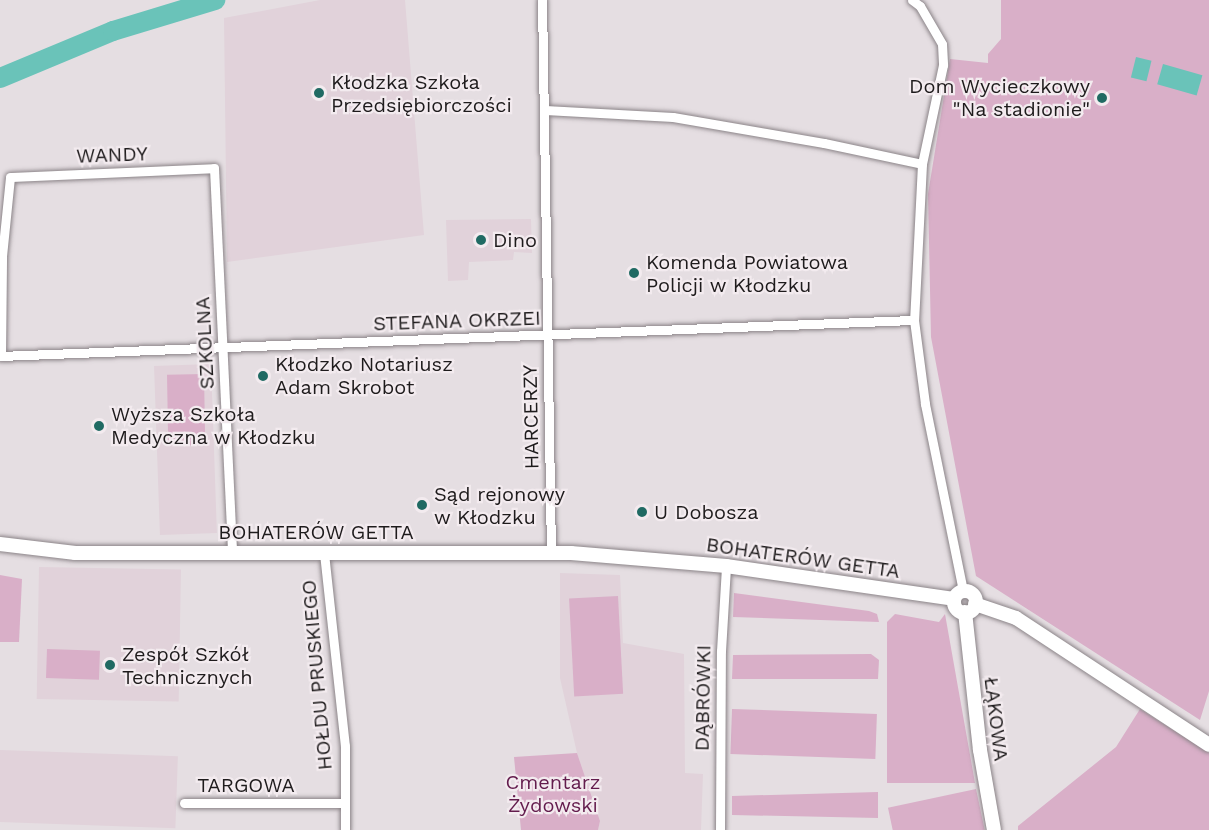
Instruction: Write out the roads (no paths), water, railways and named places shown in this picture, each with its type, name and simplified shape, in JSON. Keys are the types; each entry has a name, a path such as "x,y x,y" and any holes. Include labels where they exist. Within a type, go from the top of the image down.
{"street":[{"name":"HARCERZY","path":"542,0 551,553"},
{"path":"912,0 920,6 942,44 943,65 922,164 914,320 925,404 958,595 956,609 970,608 1016,618 1209,745"},
{"path":"545,110 673,117 824,142 922,164"},
{"name":"WANDY","path":"0,356 2,256 10,177 214,168"},
{"name":"SZKOLNA","path":"214,168 232,552"},
{"name":"STEFANA OKRZEI","path":"0,356 914,320"},
{"name":"BOHATERÓW GETTA","path":"0,544 75,553 551,553 647,557 958,595"},
{"name":"HOŁDU PRUSKIEGO","path":"324,553 345,746 345,830"},
{"name":"DĄBRÓWKI","path":"720,830 722,651 726,566"},
{"path":"958,595 973,594 970,608"},
{"name":"ŁĄKOWA","path":"970,608 980,750 994,830"},
{"name":"TARGOWA","path":"184,803 344,803"}],"waterway":[{"path":"0,78 113,31 215,0"}],"place":[{"name":"Kłodzka Szkoła Przedsiębiorczości","path":"319,93"},
{"name":"Dom Wycieczkowy \"Na stadionie\"","path":"1102,98"},
{"name":"Dino","path":"481,240"},
{"name":"Komenda Powiatowa Policji w Kłodzku","path":"634,273"},
{"name":"Kłodzko Notariusz Adam Skrobot","path":"263,376"},
{"name":"Wyższa Szkoła Medyczna w Kłodzku","path":"99,426"},
{"name":"Sąd rejonowy w Kłodzku","path":"422,505"},
{"name":"U Dobosza","path":"642,512"},
{"name":"Zespół Szkół Technicznych","path":"110,665"}],"park label":[{"name":"Cmentarz Żydowski","path":"553,794"}]}
